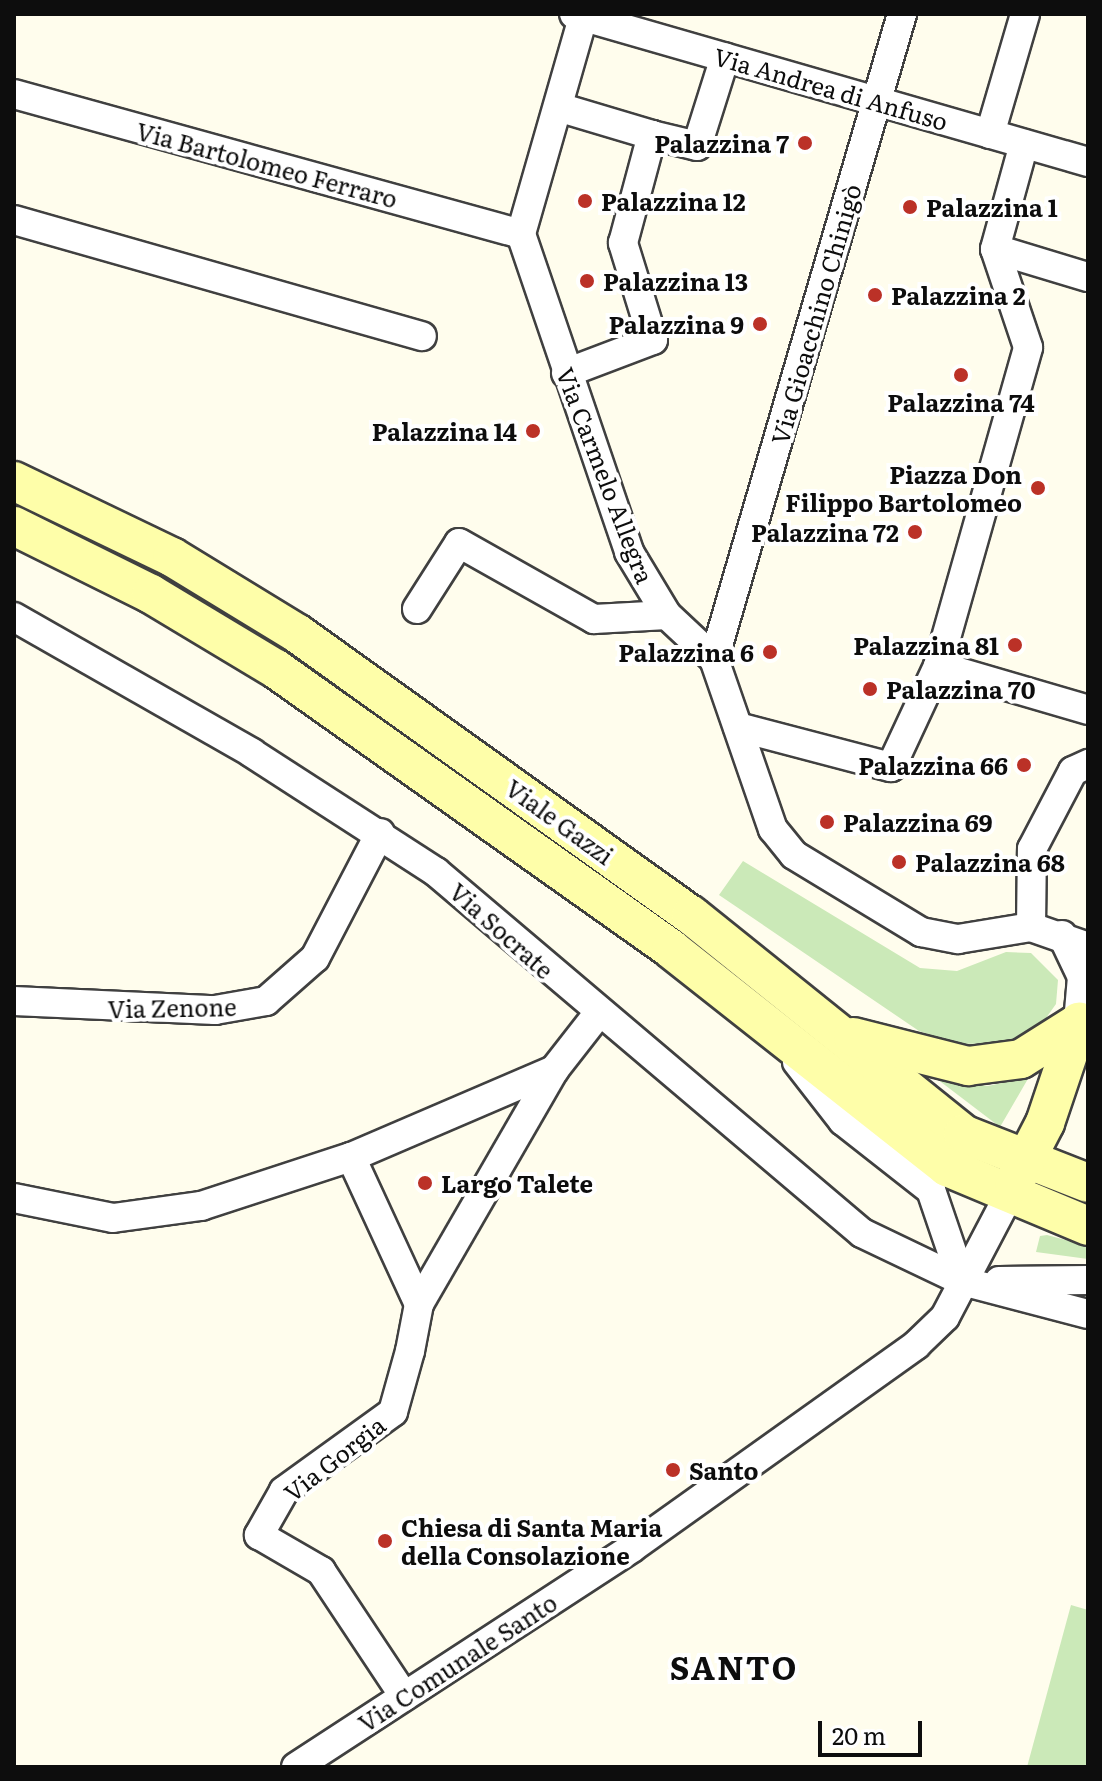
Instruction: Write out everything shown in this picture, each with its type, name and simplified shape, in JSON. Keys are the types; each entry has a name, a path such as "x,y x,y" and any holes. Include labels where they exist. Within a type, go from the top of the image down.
{"main road":[{"name":"Viale Gazzi","path":"14,481 172,557 298,634 691,915 963,1134 1088,1183"},
{"name":"Viale Gazzi","path":"14,526 151,594 276,669 671,949 947,1167 1008,1197 1088,1226"},
{"path":"841,1033 968,1066 1021,1059 1083,1014"},
{"path":"1008,1197 1045,1123 1083,1014"},
{"path":"1045,1123 1088,1074"}],"street":[{"name":"Via Gioacchino Chinigò","path":"714,659 902,14"},
{"path":"990,134 1025,14"},
{"name":"Via Andrea di Anfuso","path":"581,15 1088,162"},
{"path":"521,234 581,15"},
{"path":"558,107 697,146 725,57"},
{"name":"Via Bartolomeo Ferraro","path":"14,94 521,234"},
{"path":"566,373 653,340 623,243 652,135"},
{"path":"738,727 891,767 938,666 1028,347 995,249 1024,144"},
{"path":"14,220 422,336"},
{"name":"Via Carmelo Allegra","path":"521,234 629,552 667,615 714,659 773,829 794,855 921,932 958,939 1031,927 1075,933 1088,947"},
{"path":"995,249 1088,277"},
{"path":"417,609 459,543 594,619 667,615"},
{"name":"Via Socrate","path":"14,617 380,833 486,911 597,1015 862,1233 962,1281"},
{"path":"938,666 1088,710"},
{"path":"1031,927 1032,849 1073,771 1088,764"},
{"name":"Via Zenone","path":"14,1002 215,1010 266,1001 315,958 380,833"},
{"path":"1075,933 1082,977 1083,1014"},
{"path":"419,1304 554,1070 597,1015"},
{"path":"772,1029 843,1121 931,1190 962,1281"},
{"path":"14,1198 142,1218 318,1169 554,1070"},
{"path":"351,1157 419,1304"},
{"name":"Via Comunale Santo","path":"296,1767 633,1547 916,1345 945,1317 1008,1197"},
{"path":"962,1281 1088,1280"},
{"path":"962,1281 1088,1314"},
{"name":"Via Gorgia","path":"404,1696 321,1571 259,1535 284,1491 393,1412 419,1304"}],"green space":[{"path":"743,861 920,968 957,971 1006,952 1031,953 1058,980 1056,1004 1036,1032 1012,1043 957,1044 919,1031 719,895"},
{"path":"1029,1077 1000,1127 937,1079 988,1086"},
{"path":"1047,1235 1088,1246 1088,1259 1036,1252 1040,1236"},
{"path":"1071,1605 1088,1610 1088,1767 1027,1767"}],"place":[{"name":"Palazzina 7","path":"805,143"},
{"name":"Palazzina 12","path":"585,201"},
{"name":"Palazzina 1","path":"910,207"},
{"name":"Palazzina 13","path":"587,281"},
{"name":"Palazzina 2","path":"875,295"},
{"name":"Palazzina 9","path":"760,324"},
{"name":"Palazzina 74","path":"961,375"},
{"name":"Palazzina 14","path":"533,431"},
{"name":"Piazza Don Filippo Bartolomeo","path":"1038,488"},
{"name":"Palazzina 72","path":"915,532"},
{"name":"Palazzina 81","path":"1015,645"},
{"name":"Palazzina 6","path":"770,652"},
{"name":"Palazzina 70","path":"870,689"},
{"name":"Palazzina 66","path":"1024,765"},
{"name":"Palazzina 69","path":"827,822"},
{"name":"Palazzina 68","path":"899,862"},
{"name":"Largo Talete","path":"425,1183"},
{"name":"Santo","path":"673,1470"},
{"name":"Chiesa di Santa Maria della Consolazione","path":"385,1541"}],"district":[{"name":"SANTO","path":"734,1666"}]}
